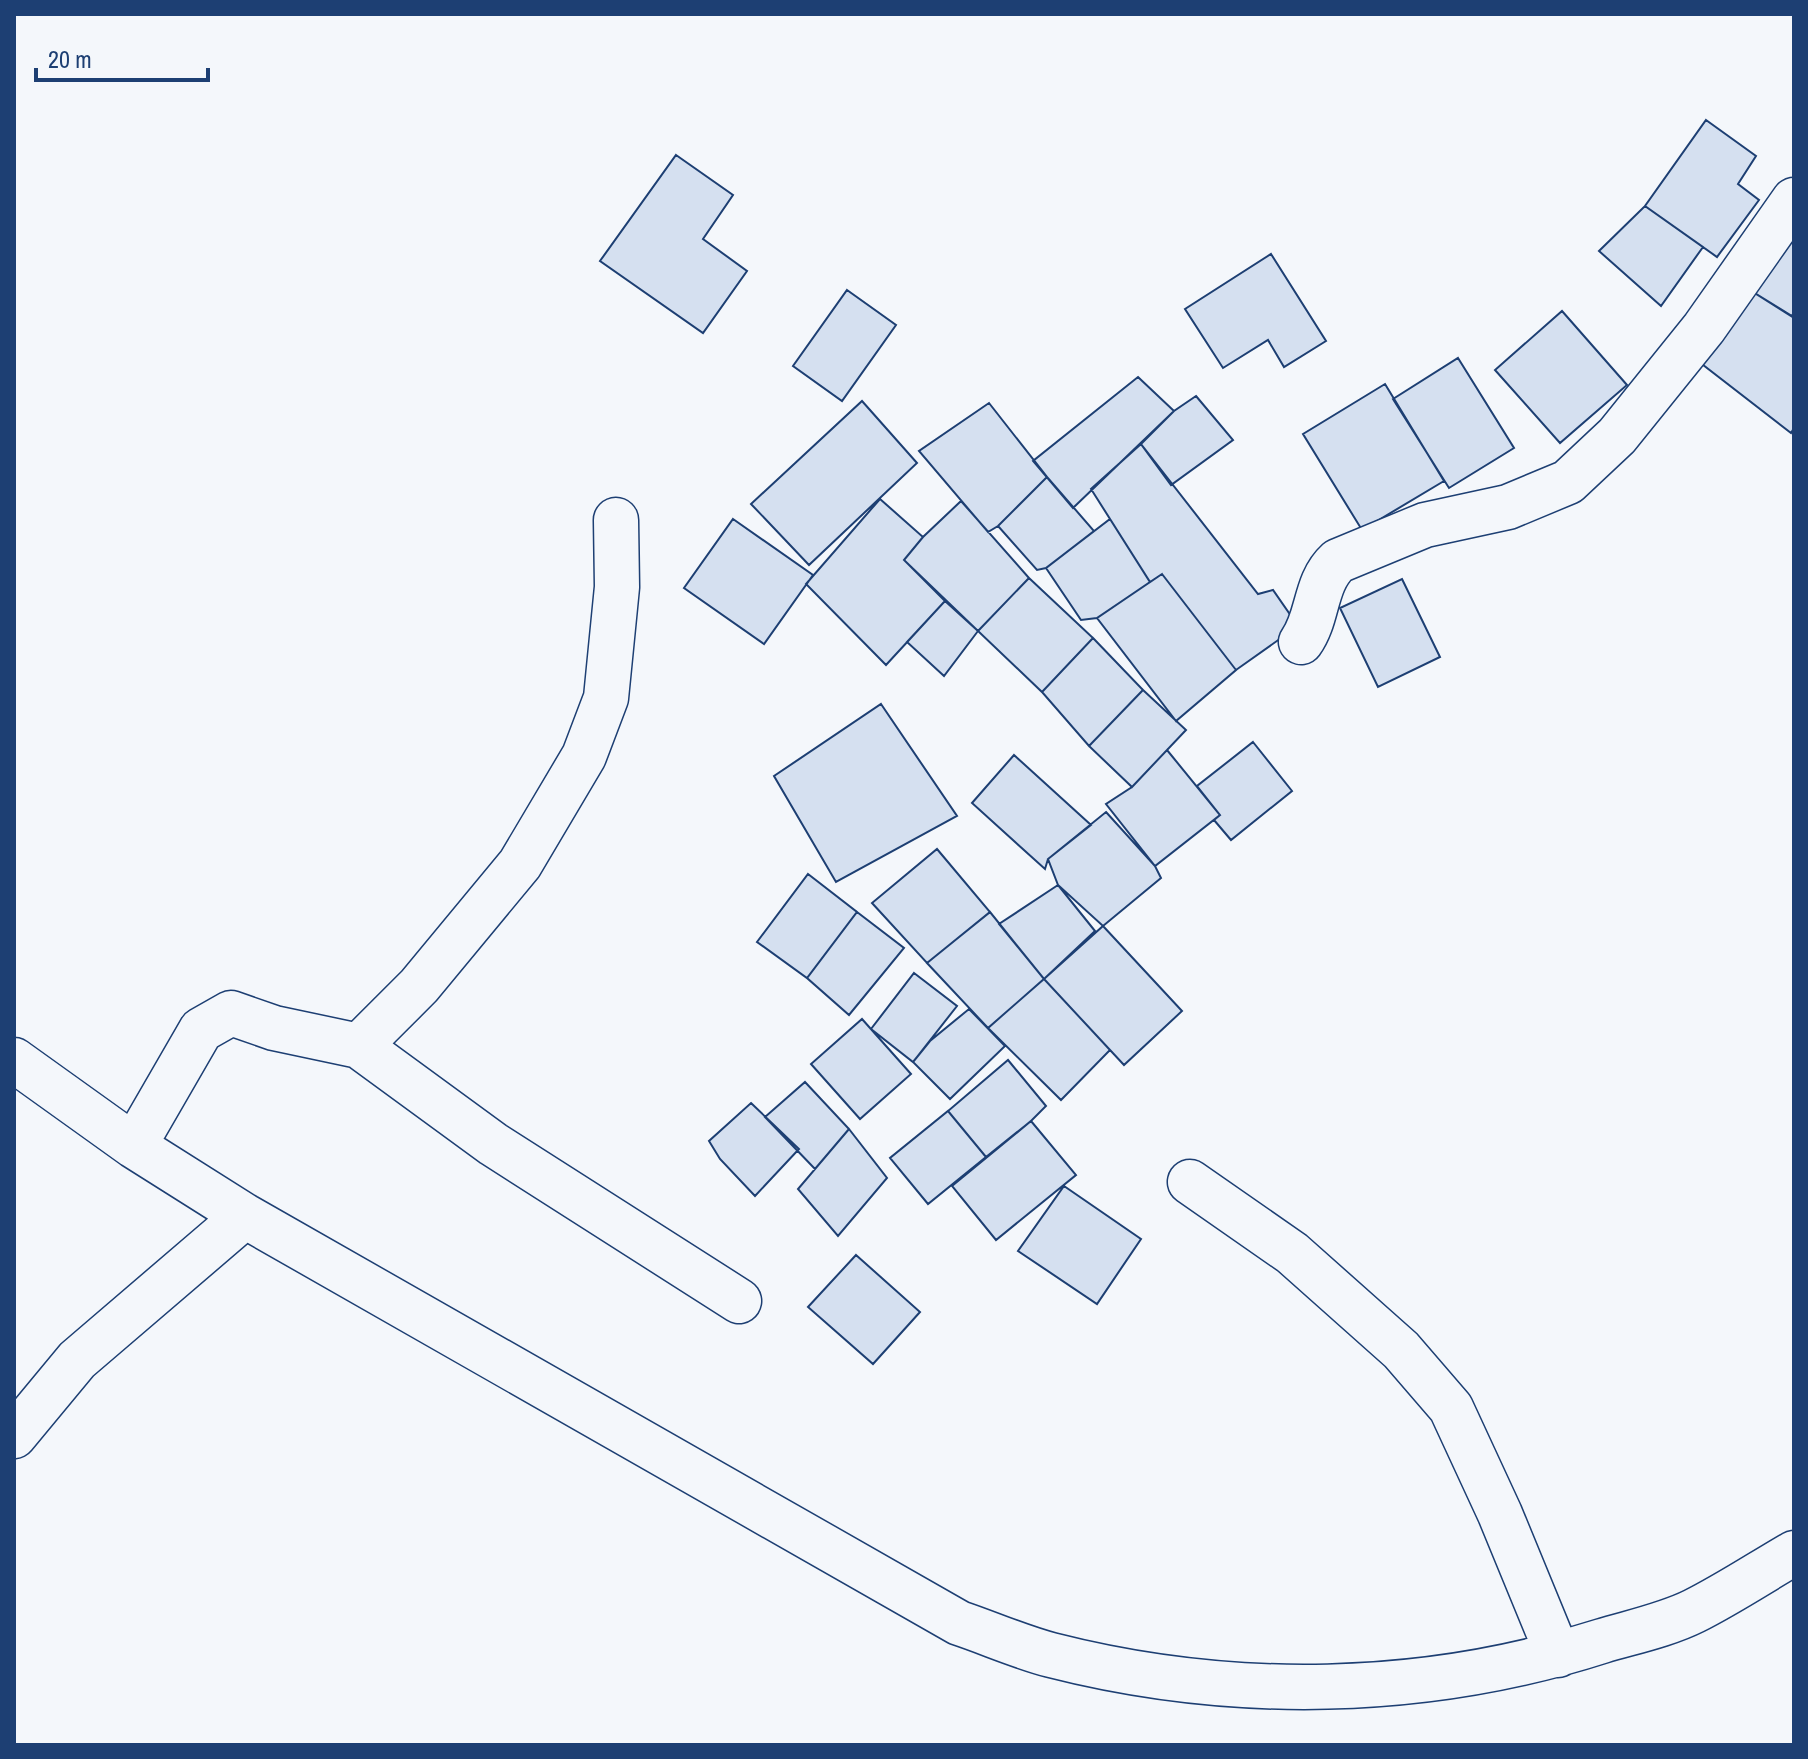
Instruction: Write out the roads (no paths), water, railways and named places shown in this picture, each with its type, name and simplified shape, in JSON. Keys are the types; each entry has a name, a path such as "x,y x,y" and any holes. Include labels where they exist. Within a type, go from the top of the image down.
{"street":[{"path":"1301,642 1310,630 1328,570 1338,561 1425,525 1508,507 1568,482 1617,436 1704,328 1794,200"},
{"path":"359,1046 419,986 520,864 584,756 606,698 617,587 616,520"},
{"path":"134,1146 201,1030 231,1013 274,1028 359,1046 493,1144 739,1301"},
{"path":"14,1060 134,1146 245,1216 959,1623 1047,1654 1116,1670 1209,1685 1284,1688 1431,1680 1551,1636 1692,1612 1794,1553"},
{"path":"1190,1182 1292,1253 1401,1350 1451,1408 1551,1636"},
{"path":"14,1436 77,1360 245,1216"}]}
